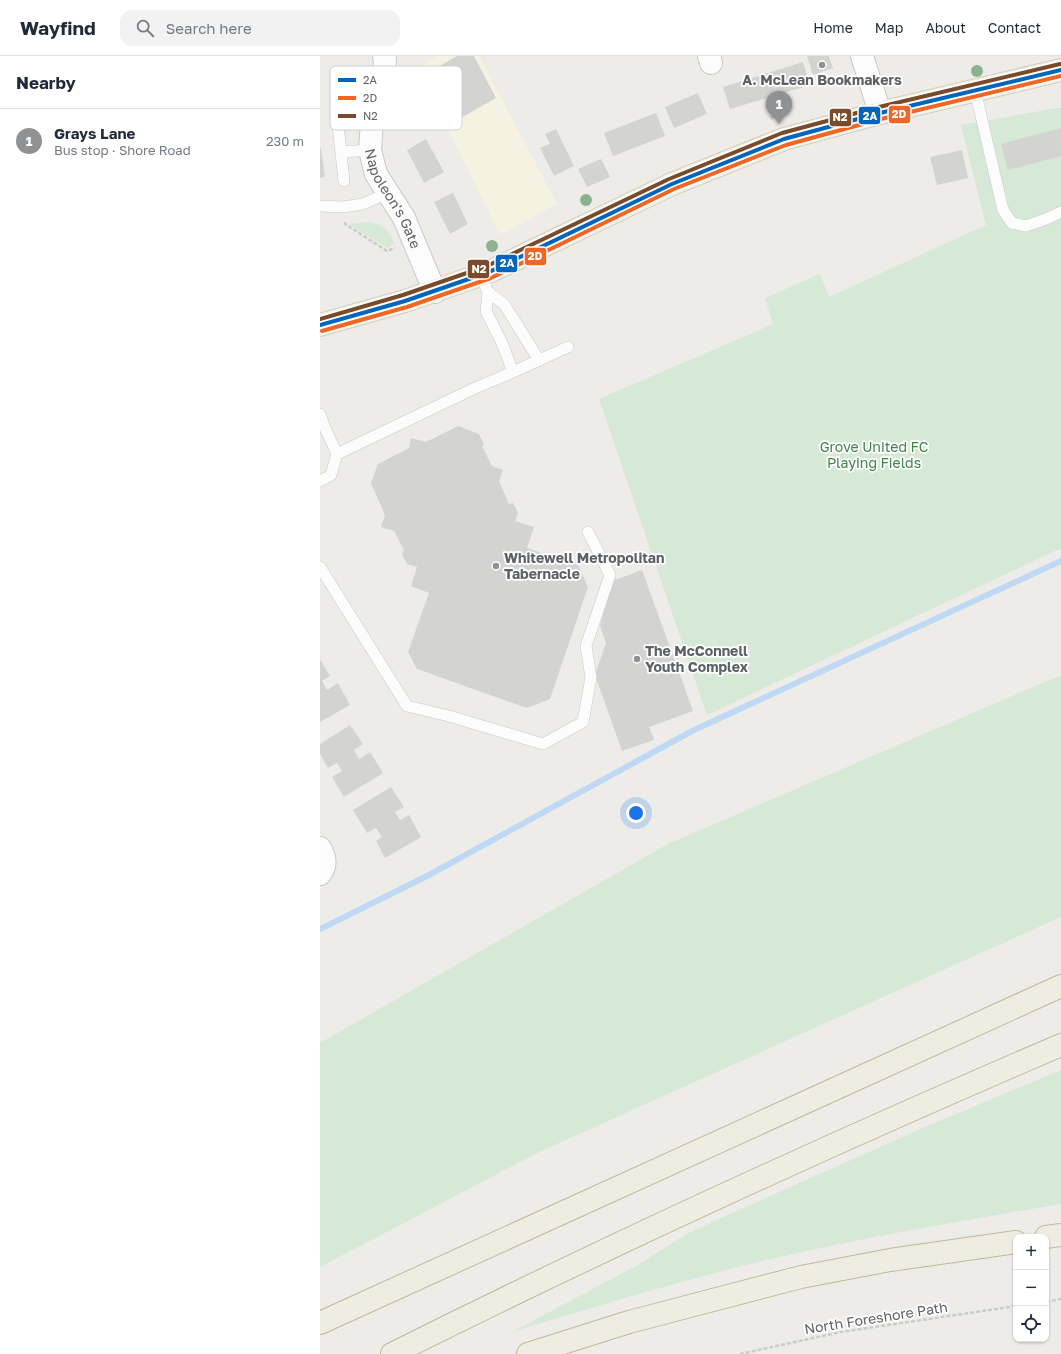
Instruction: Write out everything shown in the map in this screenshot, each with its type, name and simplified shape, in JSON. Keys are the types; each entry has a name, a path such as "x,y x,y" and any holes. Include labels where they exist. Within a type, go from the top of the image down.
{"highway":[{"path":"320,1322 1061,986"},
{"path":"392,1354 556,1273 723,1194 1061,1045"},
{"path":"1049,1237 1061,1235"},
{"path":"528,1354 629,1322 801,1277 890,1260 1013,1242"}],"main road":[{"path":"320,325 435,292 485,284 672,184 784,139 880,113 1061,70"}],"street":[{"name":"Napoleon's Gate","path":"384,56 384,66"},
{"path":"862,56 880,113"},
{"name":"Napoleon's Gate","path":"371,130 370,150 376,174 404,218 435,292"},
{"path":"320,848 325,855 322,872"}],"lane":[{"path":"975,90 1003,210 1012,223 1026,226 1061,212"},
{"path":"339,130 344,181"},
{"path":"341,152 370,150"},
{"path":"320,206 343,207 362,204 388,193"},
{"path":"485,284 504,304 539,360"},
{"path":"485,284 486,311 502,343 513,372"},
{"path":"337,454 473,389 568,347"},
{"path":"320,414 322,430 337,454 331,475 320,481"},
{"path":"320,567 407,706 449,716 542,744 583,722 590,677 586,646 610,575 588,532"}],"path":[{"path":"343,207 345,224 387,251 413,240"},
{"path":"1049,1301 1061,1299"},
{"name":"North Foreshore Path","path":"740,1354 841,1332 1013,1306"}],"shaded area":[{"path":"438,56 479,56 557,204 500,235 448,130 462,130 462,66 421,66"}],"green space":[{"name":"Grove United FC Playing Fields","path":"1061,108 1061,548 707,715 599,399 773,324 765,298 820,274 829,297 986,225 961,125"},
{"path":"369,222 379,225 385,229 395,244 387,248 349,224"},
{"path":"1061,675 1061,917 539,1152 320,1267 320,1043 668,844"},
{"path":"1061,1070 1061,1204 885,1235 779,1257 678,1283 512,1332 635,1267 688,1233 918,1130"}],"building":[{"path":"457,56 474,56 496,98 462,117 462,66 440,66"},
{"path":"807,56 829,56 833,68 813,75"},
{"path":"803,62 810,85 730,109 723,87"},
{"path":"698,93 707,114 674,128 665,107"},
{"path":"782,112 784,116 771,120 769,116"},
{"path":"656,113 665,136 613,156 604,133"},
{"path":"1061,128 1061,156 1008,170 1001,144"},
{"path":"556,129 574,166 554,176 540,148 550,144 545,134"},
{"path":"426,139 444,172 424,183 407,150"},
{"path":"320,148 325,177 320,178"},
{"path":"962,150 968,178 937,185 930,157"},
{"path":"601,159 610,177 587,187 578,169"},
{"path":"453,193 468,224 450,234 434,202"},
{"name":"Whitewell Metropolitan Tabernacle","path":"458,426 479,434 484,445 482,446 492,466 503,470 499,481 509,504 513,503 518,513 515,521 534,527 527,548 578,565 588,587 550,699 527,708 417,669 408,652 429,593 411,586 417,567 407,564 402,554 404,550 394,531 381,527 385,515 371,483 378,464 409,448 411,438 426,442"},
{"name":"The McConnell Youth Complex","path":"642,570 693,711 649,727 654,740 622,751 595,675 606,643 600,626 612,581"},
{"path":"320,659 330,676 322,681 327,690 338,683 350,705 320,722"},
{"path":"350,725 363,744 354,750 359,759 370,752 383,773 344,797 332,777 342,771 337,763 328,768 320,754 320,744"},
{"path":"391,787 404,807 395,812 400,820 409,815 421,837 385,858 376,841 382,837 376,828 367,833 353,810"}],"waterway":[{"path":"320,929 427,876 692,731 1061,561"}],"transit line":[{"name":"N2","path":"320,319 403,295 487,266 669,179 782,133 879,107 1060,64"},
{"name":"2A","path":"320,325 405,301 489,272 672,184 784,139 880,113 1061,70"},
{"name":"2D","path":"322,331 407,307 491,278 674,189 786,145 881,119 1061,76"}],"place":[{"name":"A. McLean Bookmakers","path":"822,65"},
{"name":"Grays Lane","path":"779,124"},
{"name":"Whitewell Metropolitan Tabernacle","path":"496,566"},
{"name":"The McConnell Youth Complex","path":"637,659"}]}
